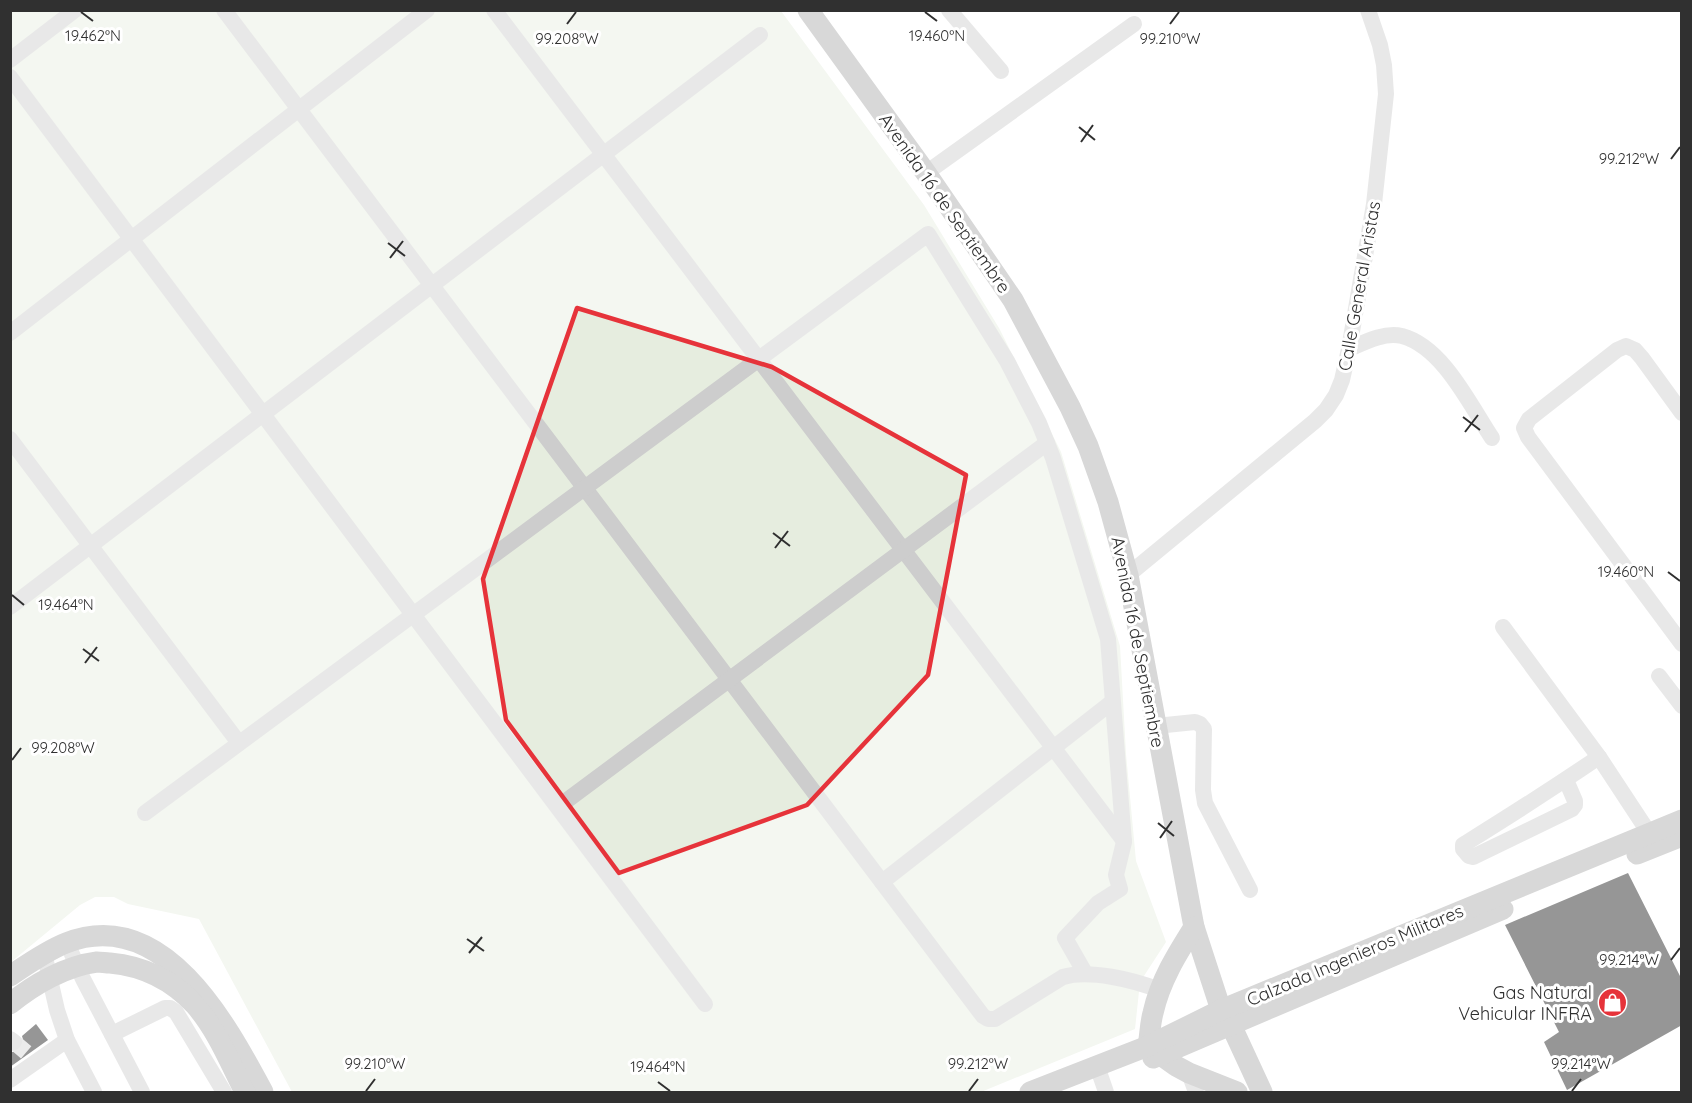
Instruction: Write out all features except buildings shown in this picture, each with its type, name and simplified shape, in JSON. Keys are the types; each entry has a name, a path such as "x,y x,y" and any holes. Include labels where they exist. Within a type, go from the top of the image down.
{"main road":[{"name":"Avenida 16 de Septiembre","path":"808,10 927,173 1013,300 1071,407 1088,446 1108,502 1128,575 1194,927 1226,1017 1262,1092"},
{"name":"Calzada Ingenieros Militares","path":"1060,1092 1101,1078 1226,1017 1682,820"},
{"name":"Calzada Ingenieros Militares","path":"1226,1017 1682,836"},
{"path":"1194,927 1172,964 1152,1013 1155,1051 1176,1066 1193,1083 1232,1092"},
{"path":"10,976 44,954 67,943 89,937 109,936 134,942 159,954 184,974 211,1004 238,1046 262,1092"},
{"path":"10,1004 62,972 98,962 126,964 143,969 165,980 194,1005 216,1035 245,1092"},
{"name":"Calzada Ingenieros Militares","path":"1030,1092 1101,1078"}],"street":[{"path":"10,60 75,10"},
{"path":"224,10 983,1016 995,1019 1073,974 1140,982 1160,990"},
{"path":"10,333 427,10"},
{"path":"494,10 1124,842"},
{"path":"949,10 1001,70"},
{"name":"Calle General Aristas","path":"1128,575 1315,421 1336,395 1349,349 1374,204 1386,94 1382,55 1368,10"},
{"path":"927,173 1134,24"},
{"path":"10,608 760,35"},
{"path":"10,77 705,1004"},
{"path":"145,813 928,234 1007,361 1039,423 1053,458 1108,639 1124,842 1116,875 1120,889 1098,903 1065,938 1085,974"},
{"path":"1349,349 1381,336 1400,336 1419,344 1450,373 1492,438"},
{"path":"1682,413 1642,358 1635,350 1626,346 1529,419 1524,428 1566,490 1682,644"},
{"path":"10,439 239,743"},
{"path":"558,807 1047,443"},
{"path":"1503,627 1599,758 1649,833"},
{"path":"1659,675 1682,706"},
{"path":"882,882 1112,702"},
{"path":"1156,726 1195,722 1204,729 1203,790 1205,803 1250,890"},
{"path":"1566,780 1575,801 1572,809 1473,857 1463,849 1463,845 1599,758"},
{"path":"67,943 142,1092"},
{"path":"44,954 57,1010 67,1040 94,1092"},
{"path":"112,1034 165,1008 170,1008 176,1012 224,1092"},
{"path":"10,1080 35,1060 67,1040"}],"highlighted area":[{"path":"577,308 772,367 966,475 928,675 807,805 619,873 506,720 483,579"}],"shaded area":[{"path":"11,11 781,11 924,205 999,328 1061,452 1120,646 1126,754 1136,861 1166,942 1140,982 1135,1029 981,1092 292,1092 199,919 128,904 114,897 95,897 80,905 11,962"}],"tunnel":[{"path":"14,1042 34,1059"}],"place":[{"name":"Gas Natural Vehicular INFRA","path":"1613,1002"}]}
